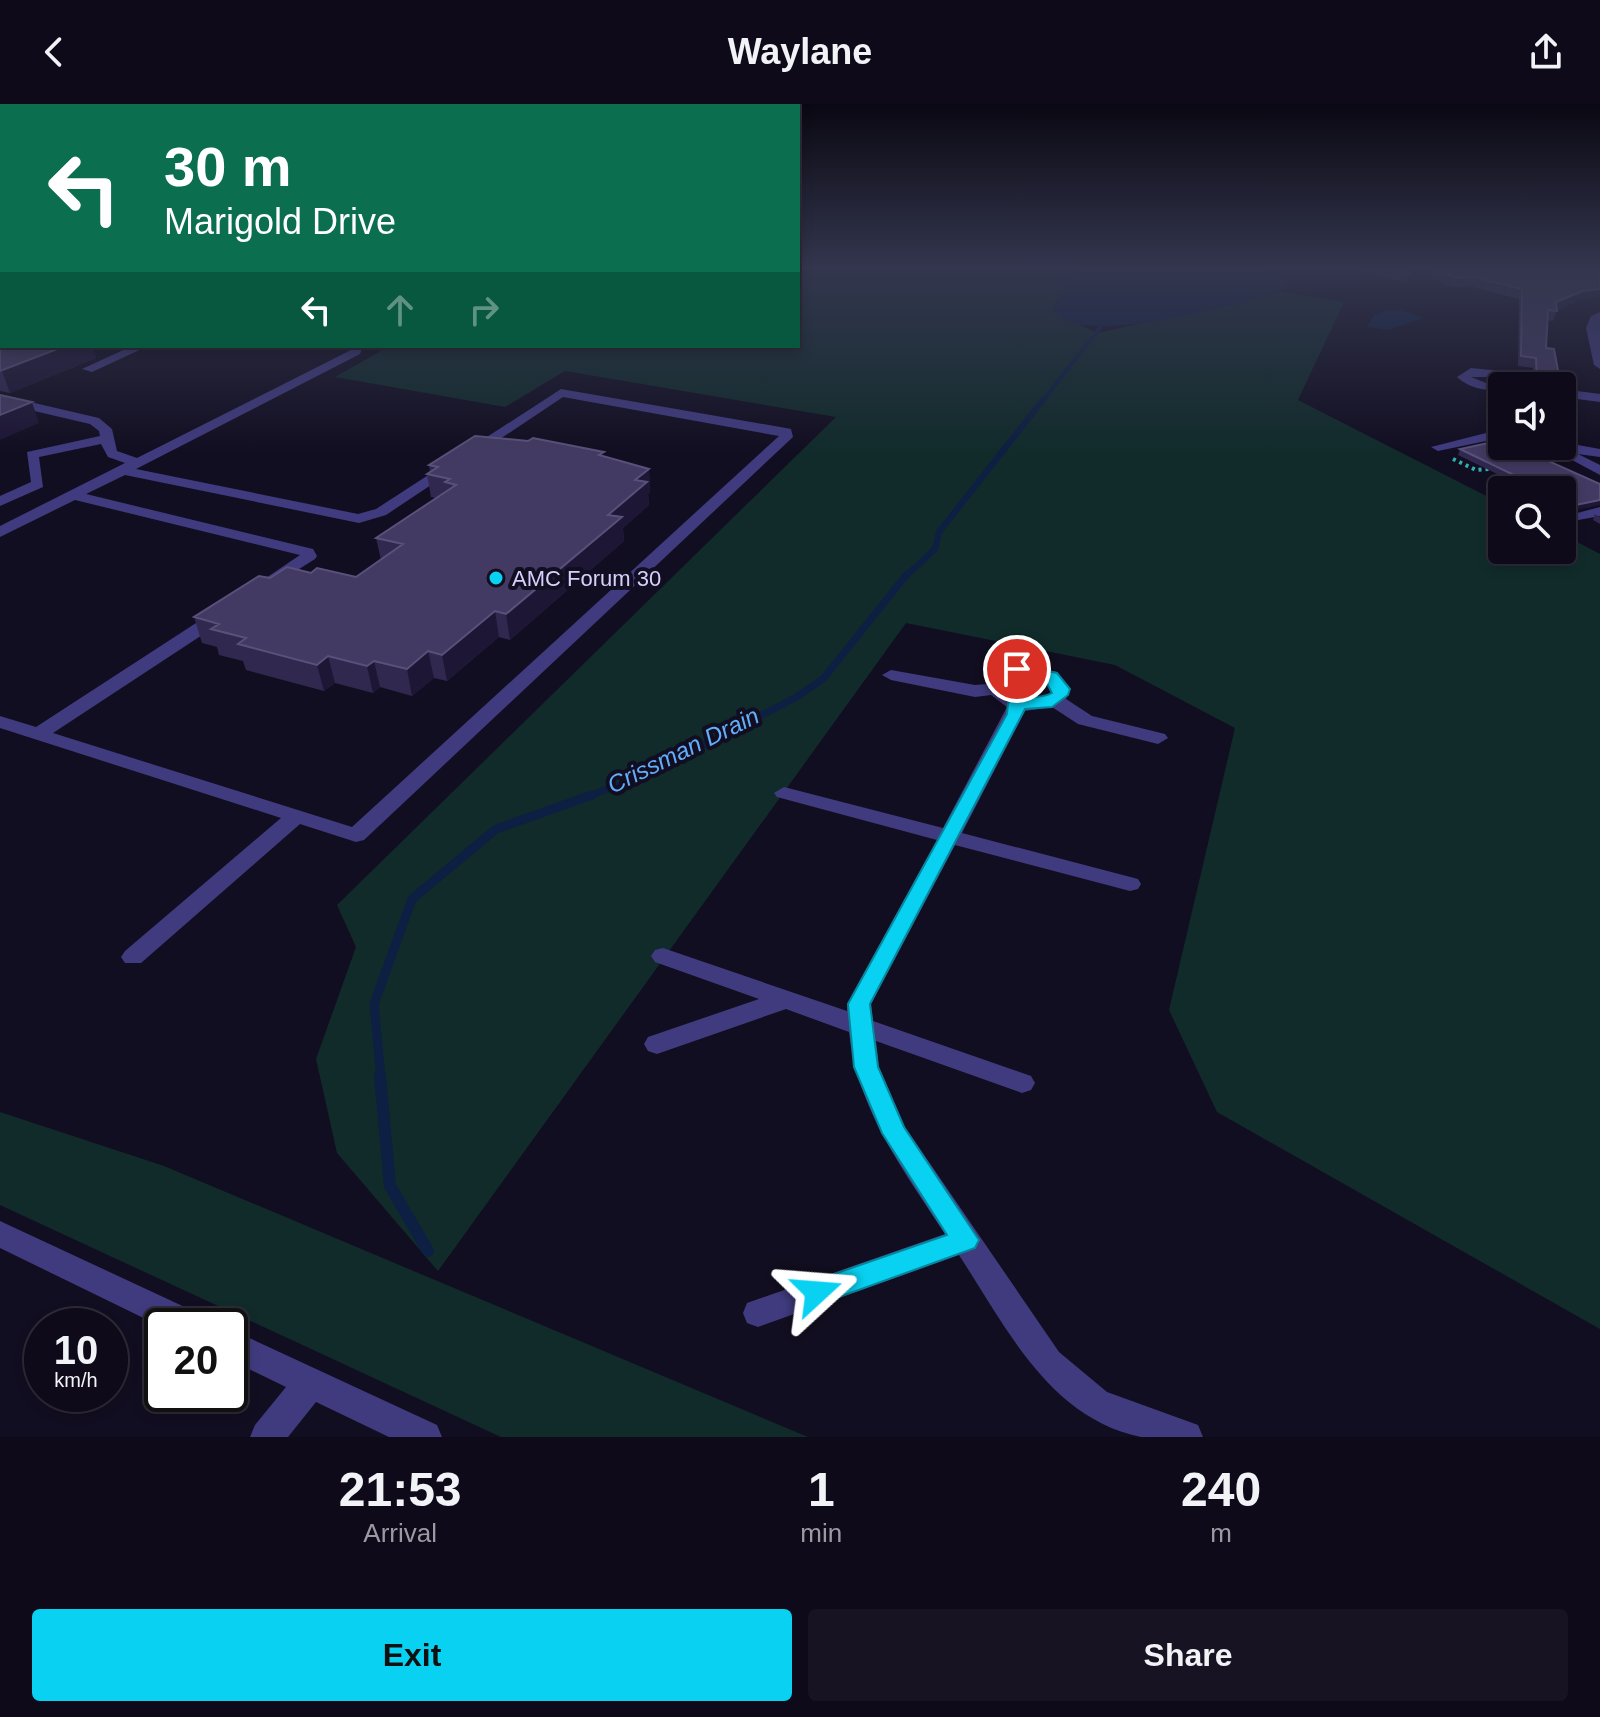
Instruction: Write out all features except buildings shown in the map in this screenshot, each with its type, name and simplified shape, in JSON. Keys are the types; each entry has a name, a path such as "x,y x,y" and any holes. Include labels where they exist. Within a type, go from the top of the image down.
{"street":[{"path":"1592,329 1600,365"},
{"path":"88,369 138,348"},
{"path":"0,532 356,352 357,348"},
{"path":"98,350 122,355"},
{"path":"0,722 356,835 786,437 786,432 561,393 381,512 359,519 123,470"},
{"path":"1576,395 1600,398"},
{"path":"0,399 86,417 105,429 110,454 138,462"},
{"path":"1442,452 1488,437"},
{"path":"0,502 38,484 32,455 106,439"},
{"path":"1576,457 1600,471"},
{"path":"73,495 307,552 309,556 302,562 258,590"},
{"path":"1576,518 1600,511"},
{"path":"38,734 238,604"},
{"path":"891,675 1006,696 1037,705 1054,700 1061,689 1051,676 1041,672 1007,672 999,676 1006,696 1015,714 859,1004 866,1067 894,1133 1048,1363 1097,1404 1186,1437"},
{"path":"1054,700 1085,720 1158,738"},
{"path":"784,793 1130,884"},
{"path":"133,957 297,816"},
{"path":"663,956 1022,1083"},
{"path":"657,1044 788,999"},
{"path":"0,1234 155,1308"},
{"path":"758,1313 966,1240"},
{"path":"248,1352 425,1437"},
{"path":"267,1437 311,1382"}],"path":[{"path":"1442,452 1476,470 1489,469"},
{"path":"1466,465 1472,464"}],"green space":[{"path":"800,329 1089,329 1097,333 1114,329 1331,329 1298,400 1488,497 1488,564 1576,564 1576,541 1600,554 1600,1329 1217,1112 1169,1010 1235,728 1115,665 906,623 438,1271 337,1153 316,1059 356,947 337,905 836,417 565,371 505,407 335,377 386,348 800,348"},
{"path":"0,1112 164,1166 808,1437 501,1437 248,1320 248,1308 222,1308 0,1205"}],"waterway":[{"name":"Crissman Drain","path":"1041,403 1099,329"},
{"name":"Crissman Drain","path":"906,576 935,549 939,532 1042,401"},
{"name":"Crissman Drain","path":"586,797 638,778 795,698 823,679 907,574"},
{"name":"Crissman Drain","path":"381,1078 374,1004 412,899 496,829 592,795"},
{"name":"Crissman Drain","path":"380,1076 390,1186 428,1251"}],"place":[{"name":"AMC Forum 30","path":"496,578"}],"route":[{"path":"817,1292 966,1240 894,1133 866,1067 859,1004 1015,714 1017,703 1046,704 1060,695 1058,682 1051,676 1029,669 1017,669"}]}
